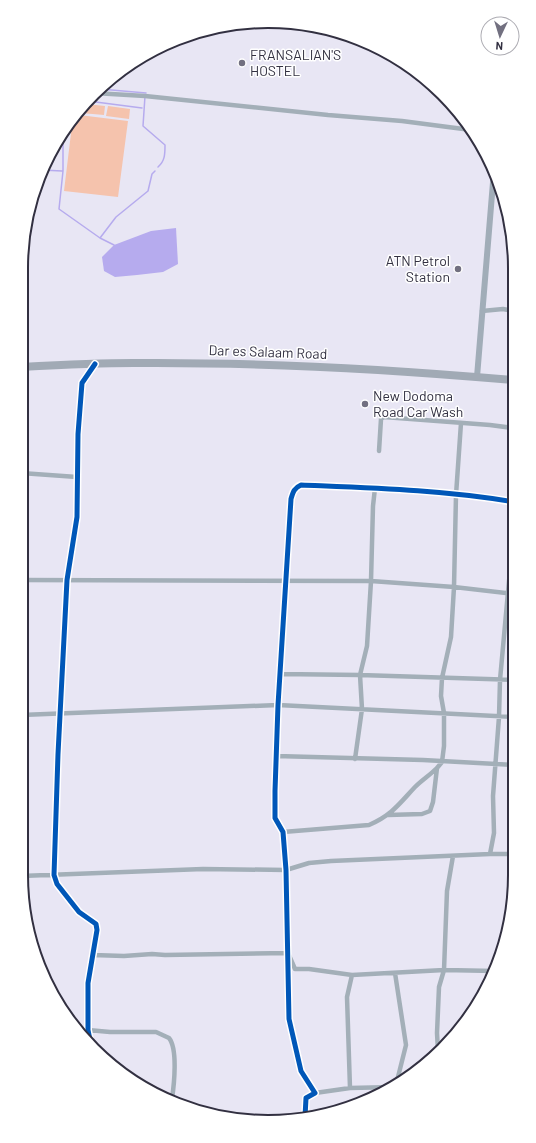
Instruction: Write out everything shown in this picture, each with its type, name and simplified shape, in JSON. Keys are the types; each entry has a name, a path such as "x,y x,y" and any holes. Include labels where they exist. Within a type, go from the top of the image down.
{"highway":[{"name":"Dar es Salaam Road","path":"28,367 132,363 252,364 377,370 508,380"}],"street":[{"path":"103,94 145,96 402,121 463,129"},
{"path":"477,377 493,184"},
{"path":"482,311 508,310"},
{"path":"89,1034 88,982 97,930 96,924 79,912 57,884 54,875 67,580 77,517 77,477 82,383 95,364"},
{"path":"379,451 382,417 508,427"},
{"path":"283,832 366,826 388,815 398,807 442,762 444,746 444,713 441,696 442,678 451,637 460,423"},
{"path":"28,474 77,477"},
{"path":"315,1093 301,1071 290,1030 286,870 283,832 275,818 278,705 291,499 293,491 296,487 301,485 375,488 508,501"},
{"path":"355,759 362,708 360,675 367,646 375,488"},
{"path":"28,580 371,581 454,587 508,593 500,680 499,717 493,796 494,833 490,854"},
{"path":"280,674 508,680"},
{"path":"28,715 278,705 362,708 508,717"},
{"path":"276,756 508,765"},
{"path":"388,815 422,814 430,811 434,802 437,768"},
{"path":"28,876 234,869 286,870 309,863 331,861 508,854"},
{"path":"438,1045 439,987 444,970 447,891 453,856"},
{"path":"92,955 124,956 152,954 288,953"},
{"path":"288,953 295,969 352,975 444,970 488,972"},
{"path":"395,972 406,1046 397,1077"},
{"path":"350,1088 347,997 352,975"},
{"path":"88,1030 110,1032 156,1032 169,1038 174,1048 172,1095"},
{"path":"305,1112 306,1098 315,1093 350,1088 381,1087"}],"shaded area":[{"path":"92,105 105,106 104,115 85,113"},
{"path":"108,106 130,109 129,119 106,116"},
{"path":"83,116 128,121 118,197 64,191 71,131"},
{"path":"176,228 178,264 163,272 137,275 115,277 104,271 102,257 114,245 151,231"}],"waterway":[{"path":"108,90 146,93"},
{"path":"145,96 143,126 165,145 165,154 158,167"},
{"path":"95,102 142,108"},
{"path":"63,143 63,171 59,209 100,238"},
{"path":"49,170 62,171"},
{"path":"114,245 100,238 116,217 148,191 152,174 155,171"}],"cycle path":[{"path":"89,1034 88,983 97,930 96,924 79,912 57,884 54,875 58,754 67,580 77,517 78,434 82,383 95,364"},
{"path":"305,1112 306,1098 315,1093 301,1071 289,1019 286,870 283,832 275,818 278,705 292,494 295,489 301,485 435,492 508,501"}],"place":[{"name":"FRANSALIAN'S HOSTEL","path":"242,63"},
{"name":"ATN Petrol Station","path":"458,269"},
{"name":"New Dodoma Road Car Wash","path":"365,404"}]}
